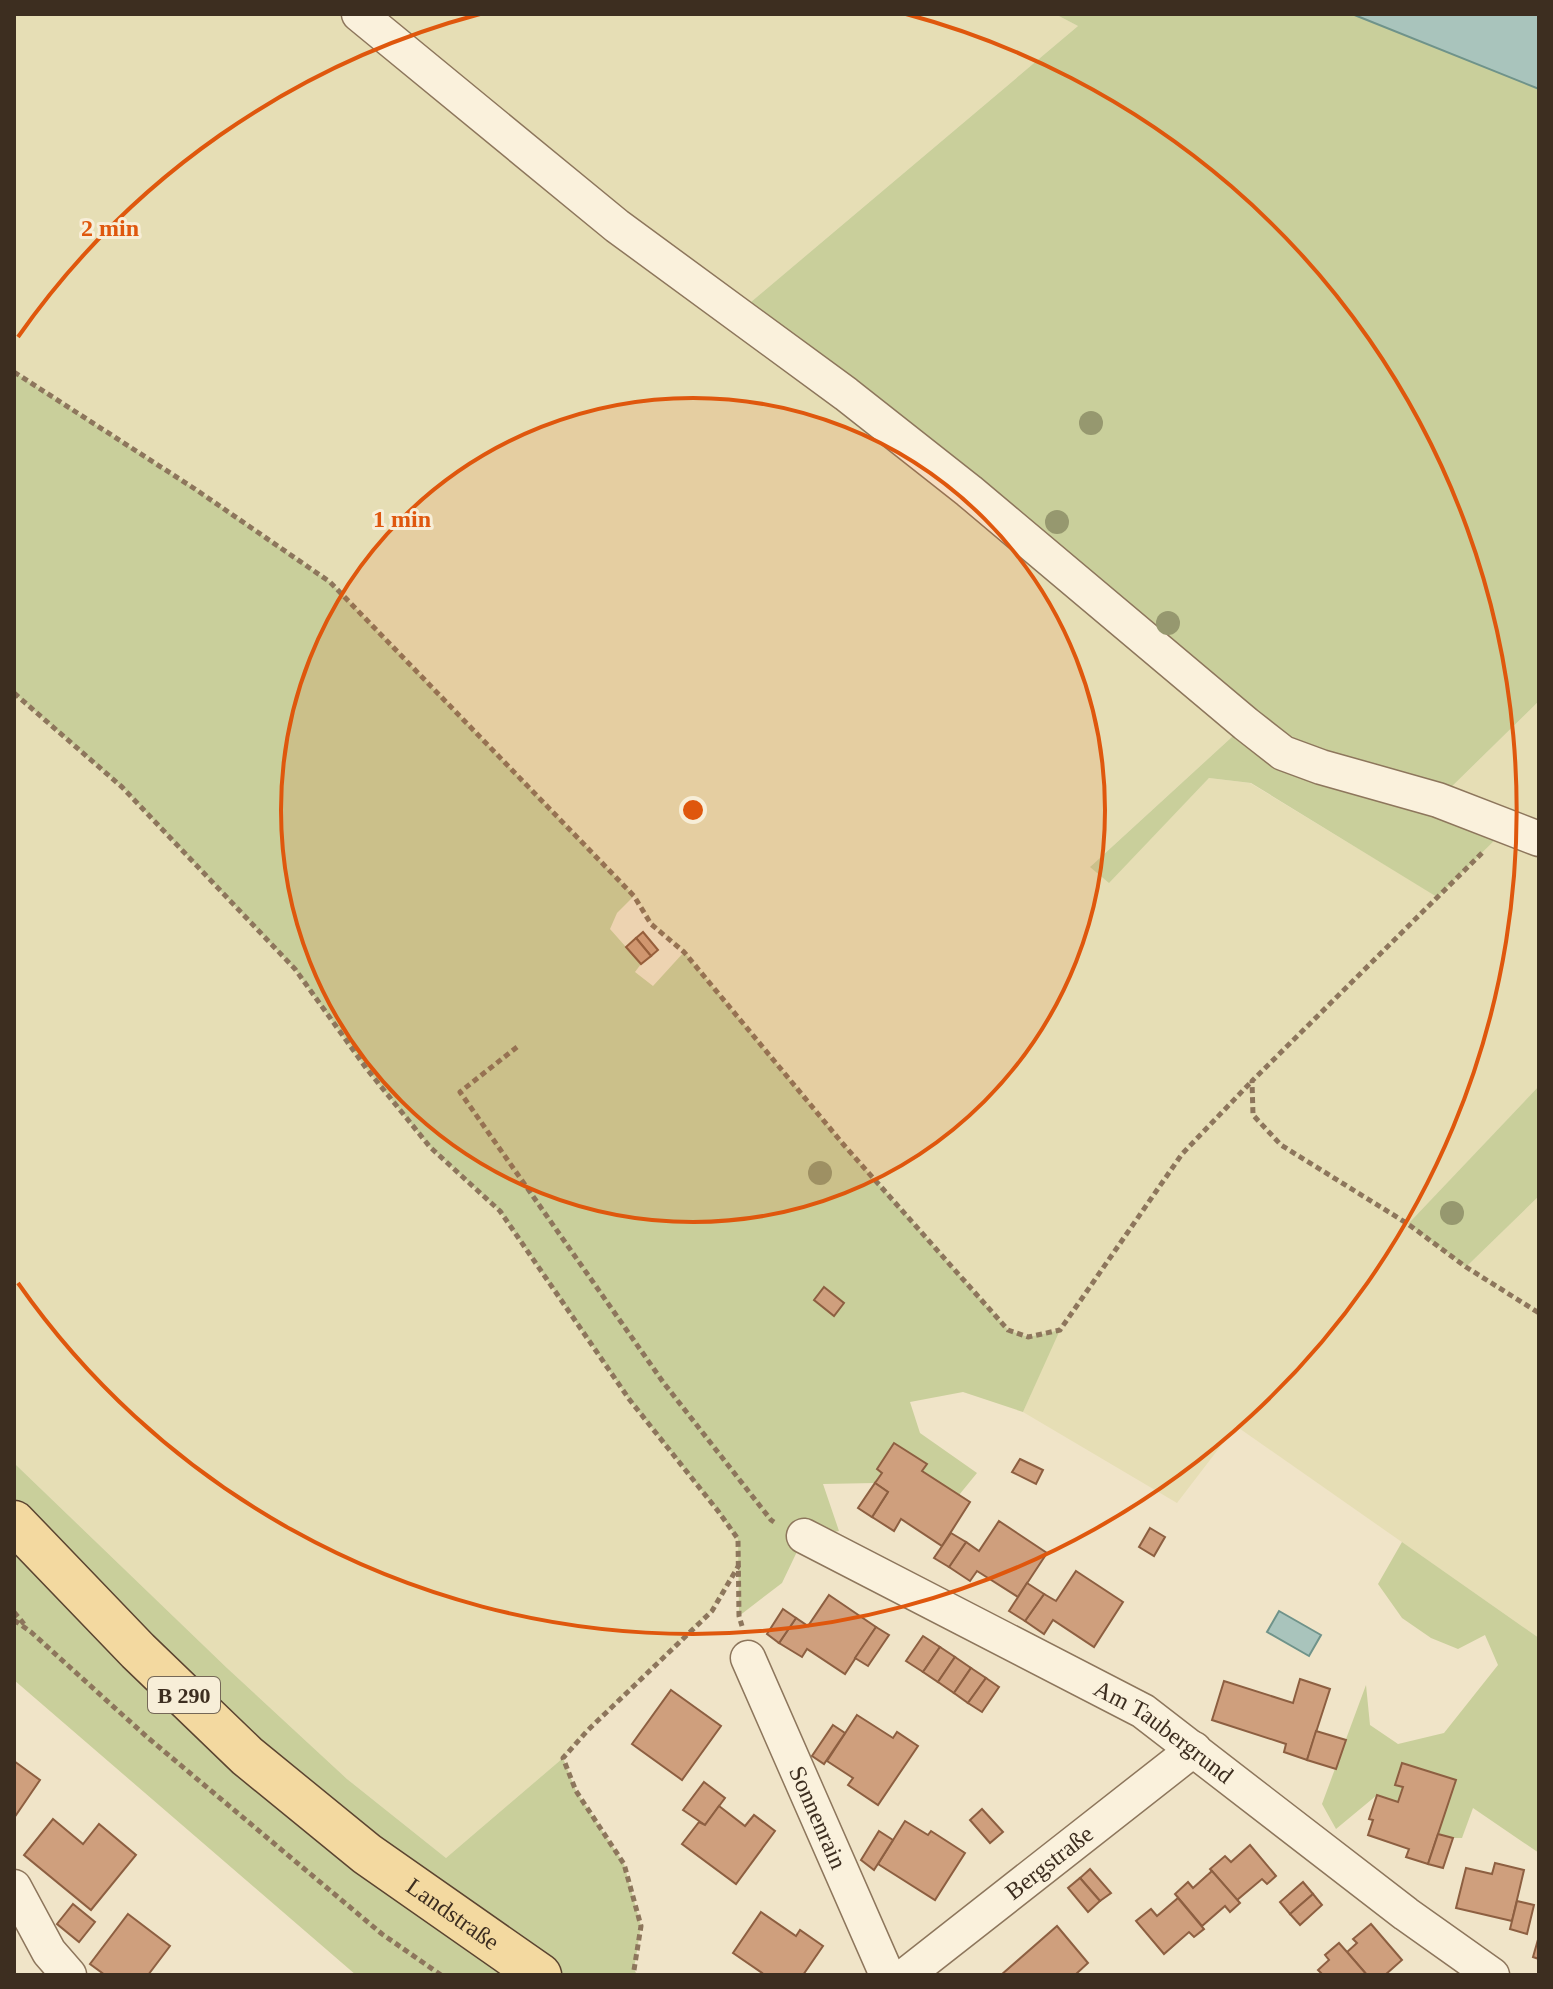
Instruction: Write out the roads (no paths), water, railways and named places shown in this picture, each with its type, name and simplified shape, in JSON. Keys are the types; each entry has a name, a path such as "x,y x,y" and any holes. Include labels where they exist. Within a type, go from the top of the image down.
{"main road":[{"name":"Landstraße","path":"14,1522 138,1651 247,1756 367,1854 540,1975"}],"street":[{"path":"359,14 617,226 846,394 957,481 1283,753 1438,800 1539,839"},
{"name":"Am Taubergrund","path":"804,1536 1143,1711 1406,1914 1492,1975"},
{"name":"Sonnenrain","path":"748,1658 887,1975"},
{"name":"Bergstraße","path":"906,1975 1194,1749"},
{"path":"14,1887 49,1952 69,1975"}],"water":[{"path":"1352,14 1539,15 1539,89"},
{"path":"1279,1611 1321,1635 1309,1656 1267,1632"}]}
